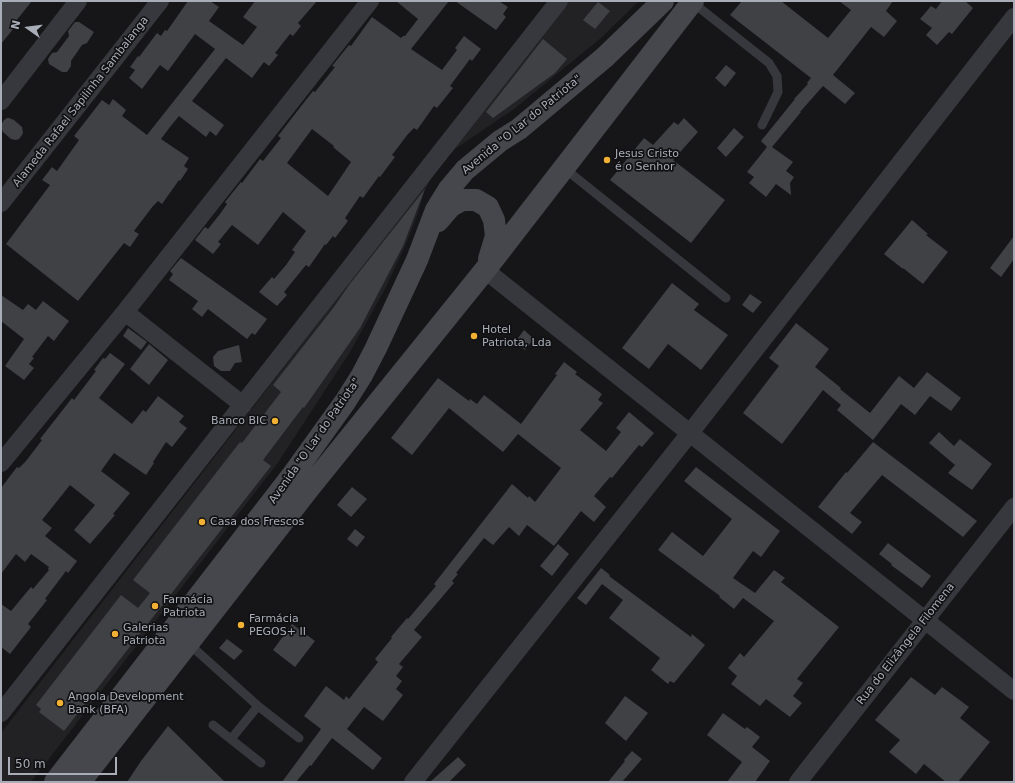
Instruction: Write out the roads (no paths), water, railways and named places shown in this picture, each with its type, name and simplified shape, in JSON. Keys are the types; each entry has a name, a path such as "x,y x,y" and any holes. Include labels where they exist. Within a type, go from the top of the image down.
{"main road":[{"name":"Avenida \"O Lar do Patriota\"","path":"55,782 294,473 345,402 362,375 376,348 417,260 436,210 449,189 465,170 500,141 519,129 605,57 663,1"},
{"name":"Avenida \"O Lar do Patriota\"","path":"80,782 314,482 485,270 692,2"},
{"path":"417,260 440,218 451,206 462,200 476,200 488,207 494,220 496,236 485,270"}],"street":[{"path":"1,100 78,1"},
{"name":"Alameda Rafael Sapilinha Sambalanga","path":"1,203 160,1"},
{"path":"1,713 559,1"},
{"path":"1,463 125,312 369,2"},
{"path":"413,782 690,433 1014,17"},
{"name":"Alameda Rafael Sapilinha Sambalanga","path":"1,184 3,196 1,203"},
{"path":"485,270 1014,691"},
{"path":"125,312 243,405"},
{"name":"Rua do Elizângela Filomena","path":"798,782 1014,507"}],"lane":[{"path":"692,2 769,63 777,76 778,92 762,125"},
{"path":"564,168 726,298"},
{"path":"188,643 258,706 298,738"},
{"path":"231,739 258,706"},
{"path":"213,725 261,763"}],"place":[{"name":"Jesus Cristo é o Senhor","path":"607,160"},
{"name":"Hotel Patriota, Lda","path":"474,336"},
{"name":"Banco BIC","path":"275,421"},
{"name":"Casa dos Frescos","path":"202,522"},
{"name":"Farmácia Patriota","path":"155,606"},
{"name":"Farmácia PEGOS+ II","path":"241,625"},
{"name":"Galerias Patriota","path":"115,634"},
{"name":"Angola Development Bank (BFA)","path":"60,703"}]}
